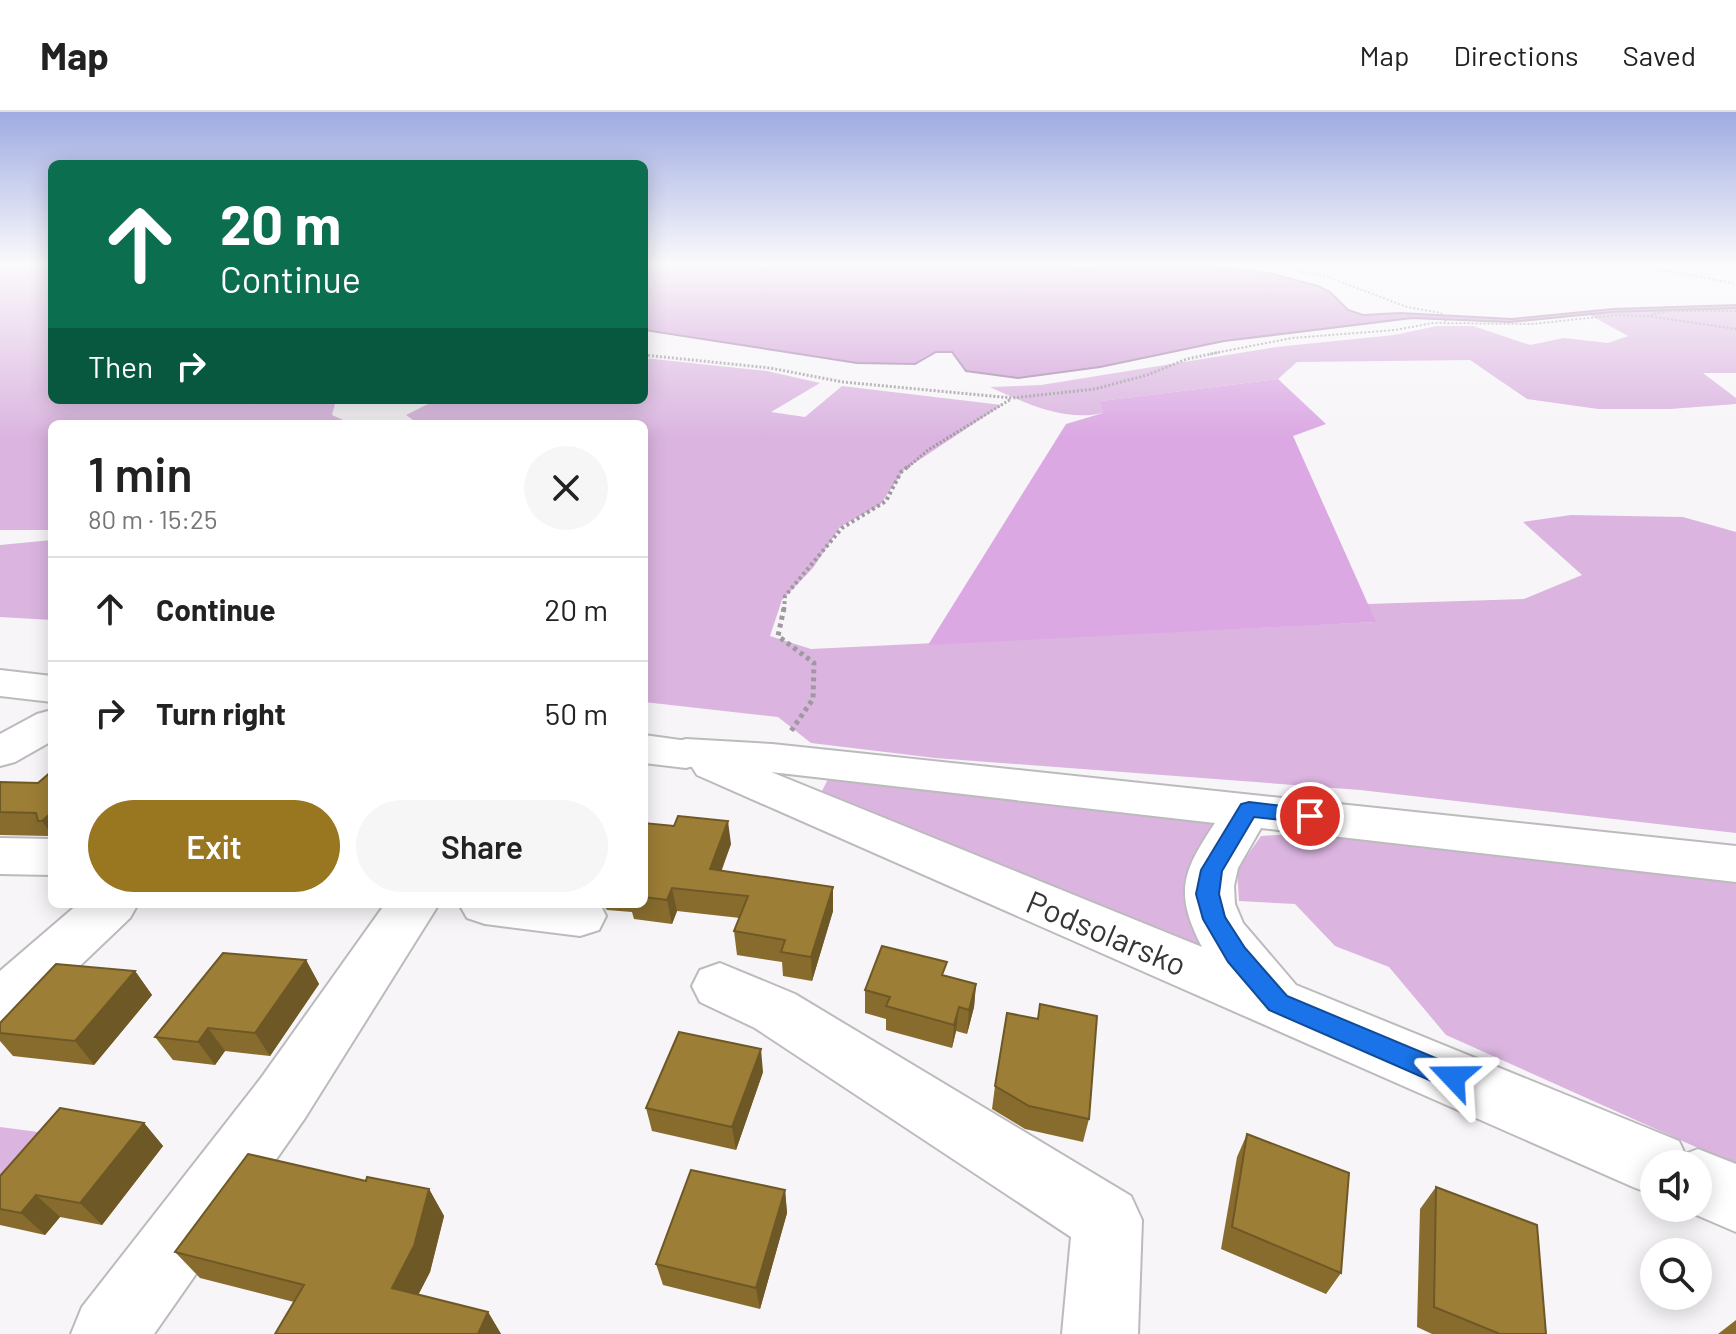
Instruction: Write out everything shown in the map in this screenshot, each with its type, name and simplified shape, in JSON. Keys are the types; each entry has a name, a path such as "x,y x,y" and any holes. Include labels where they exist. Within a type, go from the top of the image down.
{"main road":[{"path":"0,683 48,689"}],"street":[{"path":"0,752 48,725"},
{"path":"665,751 772,758 1736,864"},
{"name":"Podsolarsko","path":"665,751 1278,1003 1640,1157"},
{"path":"1249,809 1212,870 1207,894 1214,919 1236,955 1278,1003"},
{"path":"0,1006 108,908"},
{"path":"109,1334 283,1098 410,908"},
{"path":"517,908 580,916"},
{"path":"720,986 775,1011 1107,1220 1100,1334"},
{"path":"1712,1188 1736,1198"}],"path":[{"path":"648,355 770,368 843,382 1012,398 1095,389 1147,375 1187,359 1241,346 1437,323"},
{"path":"1490,323 1541,323"},
{"path":"1696,323 1736,329"},
{"path":"796,720 808,711 816,685 814,663 778,636 785,596 842,528 886,501 901,472 974,419 1012,398"}],"shaded area":[{"path":"0,323 48,323 48,404 335,404 332,415 343,420 48,420 48,530 0,530"},
{"path":"648,323 1371,323 1224,341 1100,367 1018,378 966,371 952,352 936,352 915,364 857,363 648,331"},
{"path":"1604,323 1736,323 1736,373 1703,373 1736,398 1736,404 1670,409 1598,409 1527,399 1470,360 1297,362 1278,379 1101,401 1103,413 1089,415 1045,409 990,387 1041,385 1276,347 1394,335 1437,326 1473,326 1530,345 1564,338 1608,343 1628,336"},
{"path":"648,358 767,371 820,383 771,412 805,417 842,386 1002,405 904,470 880,505 840,527 813,568 782,600 770,636 811,649 1375,622 1367,604 1524,599 1582,575 1523,522 1571,515 1683,517 1736,532 1736,833 1360,790 935,758 811,743 778,717 648,702 648,420 413,420 406,415 428,404 648,404"},
{"path":"1278,379 1326,424 1293,436 1376,622 928,645 1066,424 1103,413 1100,401"},
{"path":"48,540 48,620 0,617 0,545"},
{"path":"829,777 1219,823 1219,961 819,797"},
{"path":"1312,833 1736,877 1736,1165 1712,1154 1712,1150 1703,1150 1446,1035 1389,967 1335,946 1295,904 1239,901 1237,870 1261,836"},
{"path":"0,1127 46,1133 0,1187"}],"building":[{"path":"48,774 48,816 42,821 38,821 36,813 0,812 0,782 38,783"},
{"path":"678,816 728,821 710,869 833,887 811,957 781,952 785,940 734,931 748,896 672,888 667,900 648,898 648,823 674,826"},
{"path":"882,946 947,962 942,975 976,984 969,1010 959,1007 954,1025 886,1006 890,997 865,990"},
{"path":"223,953 306,960 255,1033 208,1028 198,1042 155,1037"},
{"path":"56,964 135,971 75,1041 0,1033 0,1023"},
{"path":"1040,1004 1097,1016 1089,1119 1029,1106 995,1086 1007,1013 1038,1019"},
{"path":"679,1032 761,1049 732,1127 646,1108"},
{"path":"60,1108 144,1123 80,1203 36,1195 21,1213 0,1209 0,1176"},
{"path":"1247,1134 1349,1173 1341,1273 1232,1227"},
{"path":"248,1154 366,1181 367,1177 429,1189 414,1246 392,1288 488,1312 478,1334 275,1334 304,1285 175,1252"},
{"path":"691,1170 785,1190 756,1288 656,1264"},
{"path":"1436,1187 1537,1225 1546,1334 1500,1334 1434,1307"}],"route":[{"path":"1310,816 1249,809 1212,870 1207,894 1214,919 1236,955 1278,1003 1453,1077"}]}
